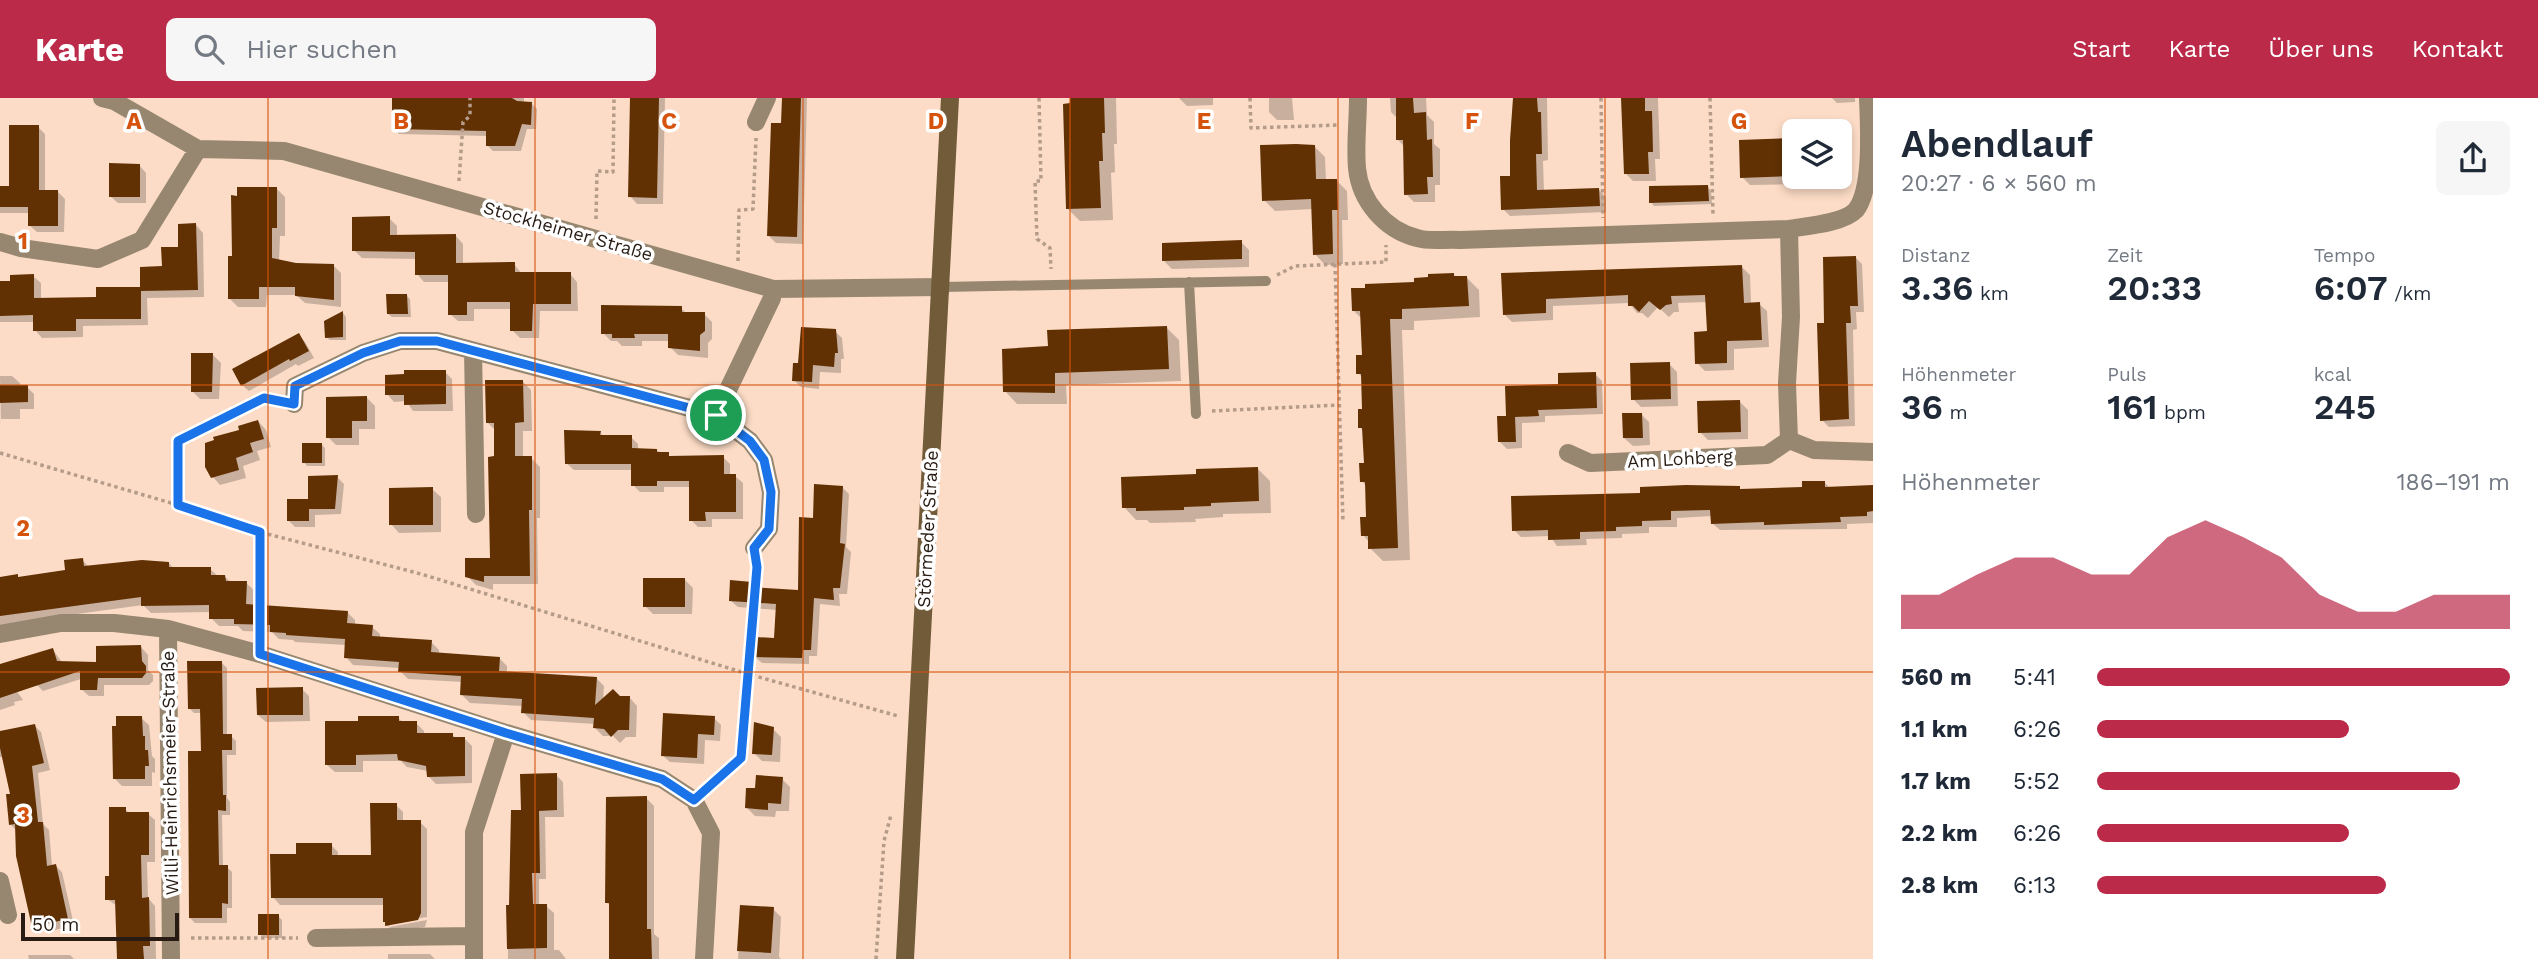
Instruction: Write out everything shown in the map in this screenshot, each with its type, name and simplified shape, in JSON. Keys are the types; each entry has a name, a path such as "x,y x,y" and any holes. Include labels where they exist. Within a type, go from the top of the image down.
{"main road":[{"name":"Störmeder Straße","path":"905,959 950,98"}],"street":[{"name":"Stockheimer Straße","path":"102,98 198,149 284,151 773,289 942,287"},
{"path":"757,122 767,98"},
{"path":"1358,98 1357,169 1363,191 1373,209 1390,226 1417,239 1460,240 1789,229 1828,223 1856,210 1868,185 1868,98"},
{"path":"0,242 21,248 98,259 142,240 198,149"},
{"path":"1789,229 1789,440 1814,450 1873,452"},
{"path":"716,415 772,298 773,289"},
{"path":"294,404 295,386 363,353 400,341 437,341 716,415 750,441 764,460 771,492 769,529 754,548"},
{"path":"473,351 476,514"},
{"name":"Am Lohberg","path":"1568,453 1590,463 1767,455 1789,440"},
{"path":"0,634 61,622 114,623 168,629 260,654 506,733 662,779 694,800 711,833 704,959"},
{"name":"Willi-Heinrichsmeier-Straße","path":"168,629 171,959"},
{"path":"474,959 474,832 506,733"},
{"path":"0,881 8,915"},
{"path":"316,938 474,936"}],"lane":[{"path":"942,287 1266,281"},
{"path":"1189,282 1196,413"}],"path":[{"path":"459,200 463,122 470,116 470,98"},
{"path":"596,239 597,171 613,172 614,98"},
{"path":"1039,98 1041,181 1035,181 1037,239 1050,248 1052,285"},
{"path":"1250,98 1251,128 1359,124"},
{"path":"1601,98 1604,234"},
{"path":"1710,98 1713,232"},
{"path":"738,281 739,210 753,209 757,122"},
{"path":"1266,281 1295,266 1386,262 1385,234 1390,226"},
{"path":"1335,264 1342,522"},
{"path":"178,505 178,441 264,398 294,404"},
{"path":"1196,413 1339,405"},
{"path":"0,453 260,532 421,574 748,674 897,715"},
{"path":"260,532 260,654"},
{"path":"694,800 741,758 757,567 754,548"},
{"path":"876,959 884,841 891,816"},
{"path":"171,937 316,938"}],"building":[{"path":"392,98 512,98 532,102 531,125 522,124 515,146 486,146 486,131 392,129"},
{"path":"630,98 659,98 657,198 628,197"},
{"path":"782,98 801,98 797,237 767,236 771,123 781,123"},
{"path":"1070,98 1104,98 1103,161 1099,161 1101,208 1066,209 1063,104 1070,103"},
{"path":"1396,98 1413,98 1414,113 1426,112 1427,140 1432,139 1433,177 1427,177 1428,194 1404,195 1403,140 1396,140"},
{"path":"1513,98 1537,98 1538,112 1541,112 1542,154 1536,154 1537,190 1599,188 1600,206 1501,210 1500,176 1510,176"},
{"path":"1621,98 1645,98 1645,111 1652,111 1653,152 1648,152 1649,174 1624,174"},
{"path":"9,125 39,125 39,190 58,190 58,226 28,226 28,207 0,207 0,186 9,186"},
{"path":"1782,138 1782,176 1740,178 1739,140"},
{"path":"1260,145 1315,145 1316,179 1337,179 1338,210 1332,210 1333,254 1313,255 1311,199 1262,201"},
{"path":"109,163 140,164 140,197 109,197"},
{"path":"1708,185 1709,201 1649,203 1649,186"},
{"path":"237,187 277,187 277,228 272,228 272,258 296,263 334,264 334,300 295,296 295,287 259,287 259,299 228,299 228,256 232,256 231,195 237,196"},
{"path":"390,216 390,235 456,234 456,263 515,262 515,272 571,272 571,304 533,304 532,331 510,331 510,302 467,302 467,315 448,315 448,275 415,275 415,252 352,251 352,217"},
{"path":"196,223 198,290 141,291 141,319 76,319 76,331 33,331 33,315 0,316 0,281 10,281 10,275 34,274 34,298 96,297 96,287 140,287 140,267 162,266 161,247 178,247 178,224"},
{"path":"1242,240 1242,259 1162,261 1162,243"},
{"path":"1856,256 1858,306 1850,306 1851,323 1846,323 1849,419 1820,421 1817,323 1824,323 1823,257"},
{"path":"1742,265 1744,303 1760,302 1762,340 1727,341 1727,363 1695,364 1694,332 1707,331 1705,295 1671,296 1672,304 1660,310 1649,301 1639,312 1633,306 1628,306 1628,295 1546,299 1546,313 1503,315 1501,273"},
{"path":"1454,273 1454,276 1467,276 1469,306 1402,309 1402,319 1390,319 1398,548 1368,549 1368,536 1361,536 1360,517 1366,517 1365,482 1360,482 1359,463 1364,463 1362,428 1358,428 1358,409 1362,409 1361,374 1356,374 1356,355 1362,355 1360,311 1352,311 1351,288 1365,288 1365,284 1414,282 1414,278 1428,277 1428,274"},
{"path":"386,294 407,294 408,314 387,314"},
{"path":"601,305 682,306 682,312 705,312 705,331 700,335 700,351 668,348 668,334 634,334 635,338 612,338 612,334 601,334"},
{"path":"343,311 343,337 325,338 324,321"},
{"path":"1167,326 1169,369 1055,373 1055,393 1003,392 1002,349 1048,346 1047,330"},
{"path":"801,327 836,329 838,353 835,353 834,367 813,365 812,382 792,381 793,363 798,363"},
{"path":"299,333 309,351 241,386 232,369"},
{"path":"191,353 213,353 212,392 191,392"},
{"path":"1670,362 1671,399 1631,400 1630,363"},
{"path":"404,370 446,370 446,404 404,405 404,395 385,395 385,375 404,374"},
{"path":"1596,372 1597,408 1538,410 1539,416 1515,417 1516,442 1498,442 1497,416 1506,416 1505,386 1558,384 1558,373"},
{"path":"485,380 523,380 524,422 515,423 515,456 532,456 532,510 529,510 530,576 484,576 484,582 465,577 465,558 490,558 488,457 494,456 494,423 486,423"},
{"path":"0,385 28,385 28,402 0,403"},
{"path":"367,396 367,421 352,421 352,438 326,438 326,397"},
{"path":"1740,400 1741,432 1698,433 1697,401"},
{"path":"1622,413 1642,413 1643,438 1623,438"},
{"path":"258,420 264,439 250,443 253,452 236,458 239,470 211,478 205,467 205,443 214,440 213,437 239,430 238,426"},
{"path":"564,430 601,431 600,435 632,435 632,448 657,449 657,452 669,452 669,456 724,455 724,474 736,474 736,512 705,512 706,521 689,521 689,481 657,481 657,486 631,486 631,464 565,464"},
{"path":"302,443 322,443 322,463 302,463"},
{"path":"1258,467 1259,501 1211,503 1211,506 1184,507 1184,510 1136,511 1136,508 1122,508 1121,477 1196,474 1196,469"},
{"path":"338,475 335,509 309,509 309,521 287,521 287,499 308,499 308,476"},
{"path":"1802,481 1825,481 1825,487 1873,485 1873,511 1867,512 1867,516 1840,517 1841,522 1764,525 1764,522 1711,524 1710,510 1671,511 1671,520 1642,521 1642,526 1616,527 1616,531 1580,532 1580,539 1548,540 1548,530 1512,531 1511,496 1640,493 1640,487 1686,485 1740,486 1740,489 1802,487"},
{"path":"814,484 843,486 840,543 845,544 840,588 833,588 834,600 814,598 811,650 803,650 802,658 753,657 755,637 774,638 776,604 729,601 730,580 752,582 752,587 798,590 799,517 813,518"},
{"path":"433,487 433,525 389,525 389,488"},
{"path":"83,558 84,566 142,560 169,562 169,567 211,567 211,575 225,575 226,581 247,581 246,604 348,611 347,623 373,625 372,636 432,640 431,652 500,657 499,671 597,677 595,705 613,689 620,696 630,696 629,730 618,730 611,737 604,729 593,728 594,718 521,713 522,699 460,695 461,676 398,672 399,662 344,658 345,639 286,635 270,632 270,625 234,624 234,619 209,619 209,605 141,606 141,597 0,616 0,577 65,570 64,560"},
{"path":"643,578 685,578 685,607 643,607"},
{"path":"141,645 142,661 146,666 146,673 142,678 98,678 97,690 80,690 80,671 0,698 0,664 53,648 57,661 96,662 96,646"},
{"path":"187,661 222,661 223,734 232,734 232,750 222,750 226,811 218,810 219,865 228,865 228,904 222,903 222,918 189,918 188,751 201,751 200,709 188,709"},
{"path":"303,687 303,715 257,715 256,688"},
{"path":"663,713 715,716 714,735 698,734 697,758 661,756"},
{"path":"116,716 142,716 149,766 145,766 145,779 113,779 112,726 116,726"},
{"path":"358,716 399,716 399,721 417,721 417,733 453,733 453,737 465,737 465,776 427,777 426,766 398,760 397,754 356,755 356,765 325,765 325,721 358,721"},
{"path":"754,722 774,727 772,755 752,754"},
{"path":"35,724 44,763 32,766 38,822 43,822 47,866 56,864 68,919 32,927 16,856 15,824 9,825 6,794 10,794 0,748 0,731"},
{"path":"557,773 557,810 539,811 540,873 532,873 533,904 547,904 547,948 507,949 506,905 509,905 511,810 521,810 520,774"},
{"path":"756,775 783,777 781,804 768,803 768,810 745,808 746,788 755,788"},
{"path":"647,796 647,929 651,929 652,959 609,959 609,903 605,903 606,797"},
{"path":"370,803 397,803 397,820 421,820 421,913 418,920 385,926 383,898 271,898 270,854 296,854 296,843 332,843 332,855 371,855"},
{"path":"109,807 126,807 126,812 149,812 149,855 141,855 142,898 149,897 150,946 143,946 144,959 117,959 115,900 105,900 105,876 109,876"},
{"path":"740,905 774,907 771,953 737,951"},
{"path":"258,914 279,914 279,935 258,935"}],"route":[{"path":"400,341 437,341 716,415 750,441 764,460 771,492 769,529 754,548 757,567 741,758 694,800 662,779 506,733 260,654 260,532 178,505 178,441 264,398 294,404 295,386 363,353 400,341"}]}
